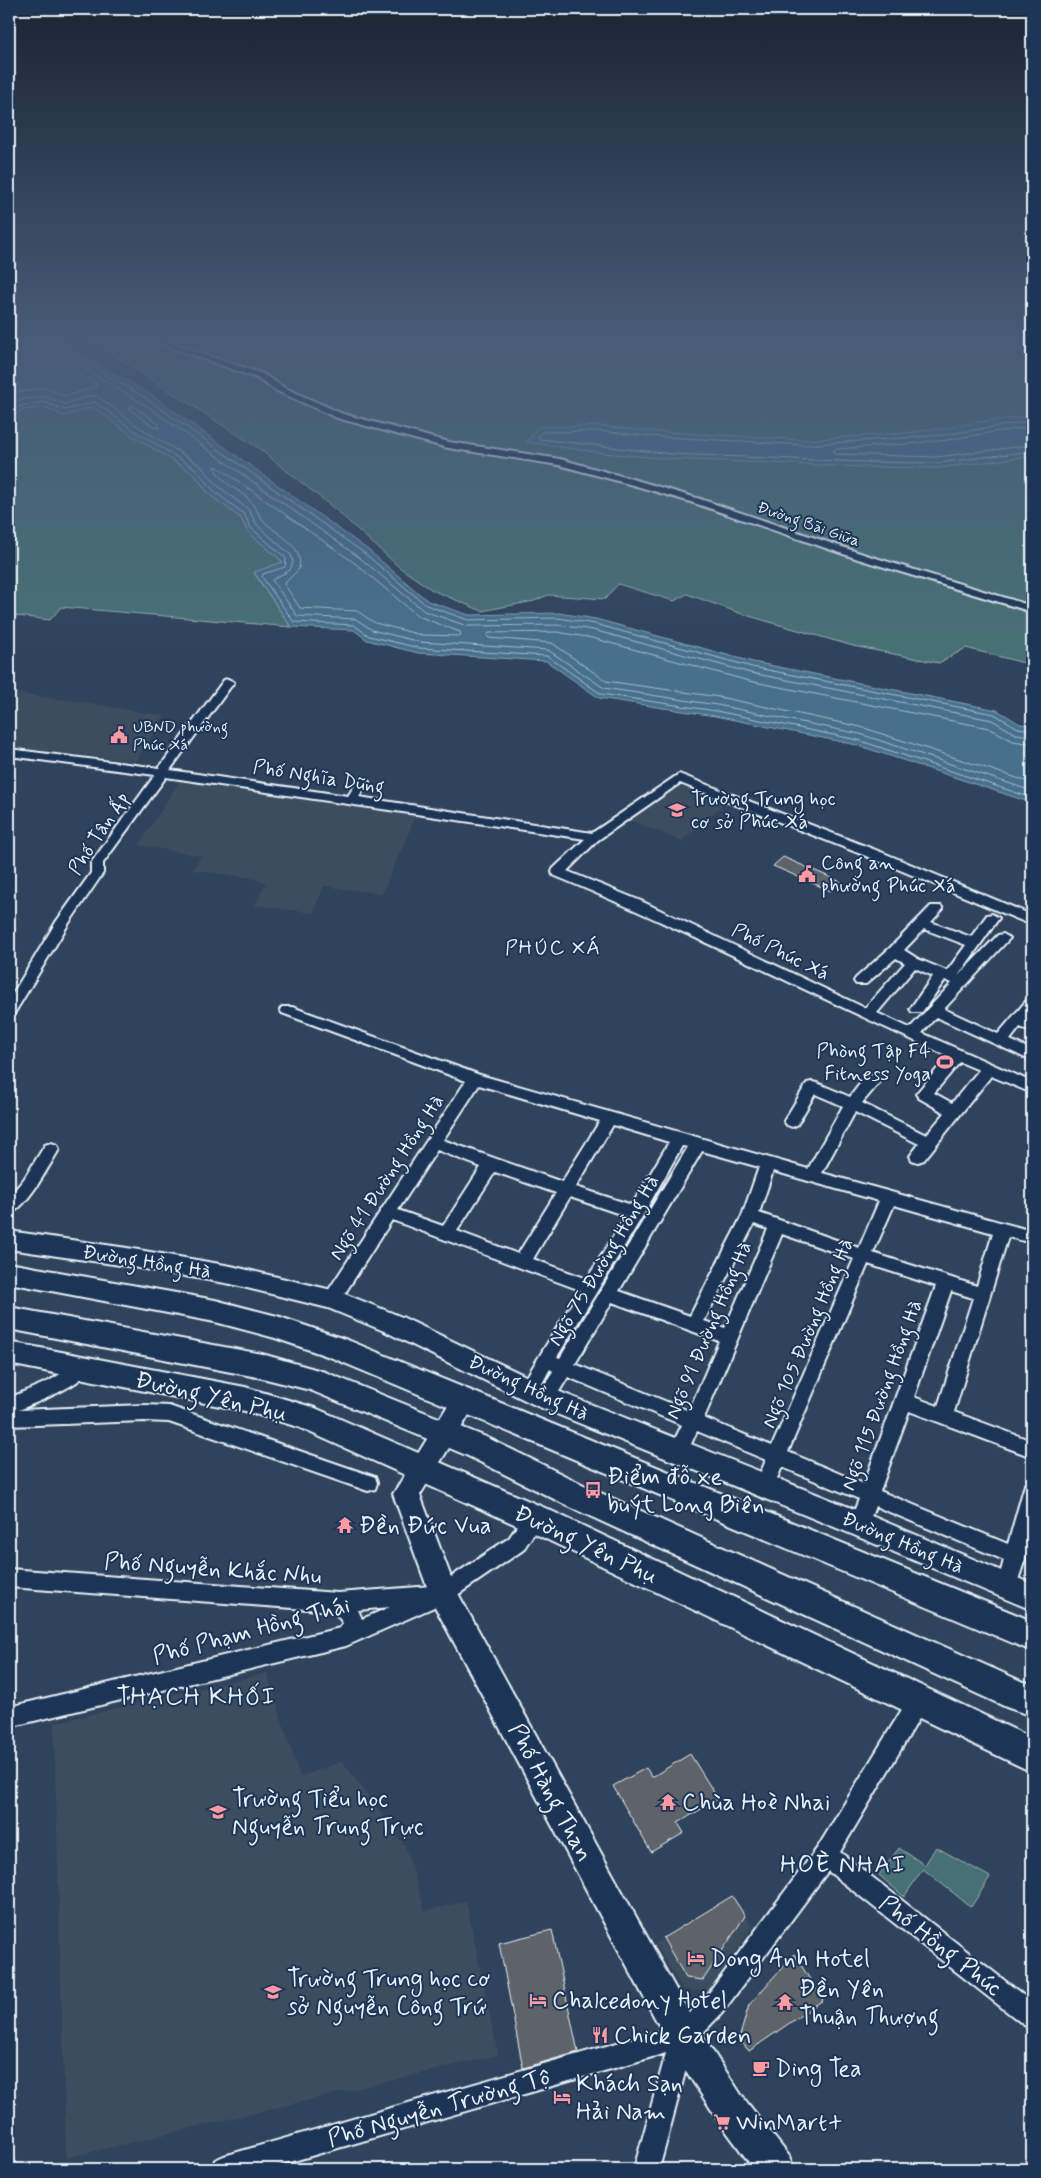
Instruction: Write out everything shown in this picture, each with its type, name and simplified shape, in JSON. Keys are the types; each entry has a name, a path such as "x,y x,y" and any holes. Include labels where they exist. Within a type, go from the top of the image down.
{"main road":[{"path":"9,1272 215,1311 278,1327 340,1349 1032,1636"},
{"name":"Đường Yên Phụ","path":"9,1318 262,1366 315,1380 444,1432 581,1498 1028,1700"},
{"name":"Đường Yên Phụ","path":"9,1353 245,1399 306,1417 534,1518 1032,1755"}],"street":[{"name":"Đường Bãi Giữa","path":"428,440 448,445 560,462 643,485 697,501 862,557 1032,609"},
{"name":"Phố Tân Ấp","path":"9,1011 63,922 97,873 97,864 228,682"},
{"name":"Phố Nghĩa Dũng","path":"9,752 164,771 594,837"},
{"path":"594,837 679,778 881,857 1032,920"},
{"path":"352,800 363,782"},
{"name":"Phố Phúc Xá","path":"594,837 558,872 636,904 868,1014 1032,1088"},
{"path":"861,982 936,908"},
{"path":"912,1034 934,1011 951,978 992,918"},
{"path":"922,923 974,944"},
{"path":"917,1009 951,978 1003,938"},
{"path":"894,951 913,962 951,978"},
{"path":"868,1014 913,962"},
{"path":"1001,1042 1032,1002"},
{"path":"287,1010 475,1079 678,1139 1032,1237"},
{"path":"934,1011 1032,1056"},
{"path":"1018,1021 1032,1027"},
{"path":"954,1111 924,1094 958,1054"},
{"path":"918,1156 989,1068"},
{"name":"Ngõ 41 Đường Hồng Hà","path":"332,1299 475,1079"},
{"path":"812,1176 852,1104 874,1079"},
{"path":"792,1121 812,1087 852,1104 929,1143"},
{"path":"522,1262 609,1119"},
{"name":"Ngõ 75 Đường Hồng Hà","path":"538,1393 546,1360 636,1214 678,1139"},
{"path":"434,1143 491,1165 636,1214"},
{"name":"Ngõ 75 Đường Hồng Hà","path":"538,1393 564,1367 698,1144"},
{"path":"9,1208 30,1183 50,1149"},
{"name":"Ngõ 91 Đường Hồng Hà","path":"694,1324 750,1216 768,1163"},
{"path":"446,1234 491,1165"},
{"name":"Ngõ 105 Đường Hồng Hà","path":"764,1486 889,1197"},
{"path":"389,1213 591,1287"},
{"path":"750,1216 863,1256 982,1294"},
{"name":"Ngõ 91 Đường Hồng Hà","path":"678,1451 693,1422 777,1226"},
{"path":"944,1416 1003,1228"},
{"name":"Đường Hồng Hà","path":"9,1240 127,1257 231,1275 332,1299 393,1324 538,1393 1032,1597"},
{"name":"Ngõ 115 Đường Hồng Hà","path":"859,1524 946,1282"},
{"path":"608,1294 729,1337"},
{"name":"Đường Hồng Hà","path":"546,1360 1016,1556"},
{"path":"9,1406 55,1386 82,1368"},
{"path":"903,1401 1032,1449"},
{"name":"Phố Hàng Than","path":"464,1402 406,1494 443,1594 683,2036 730,2108 776,2169"},
{"path":"9,1418 144,1413 169,1414 368,1483"},
{"path":"1007,1586 1032,1491"},
{"name":"Phố Phạm Hồng Thái","path":"9,1717 346,1636 443,1594 516,1544 534,1518"},
{"name":"Phố Nguyễn Khắc Nhu","path":"9,1578 338,1602 443,1594"},
{"path":"338,1602 346,1608 352,1617 353,1624 346,1636"},
{"path":"647,2169 683,2036 714,2005 826,1855 919,1700"},
{"name":"Phố Hồng Phúc","path":"826,1855 1032,2016"},
{"name":"Phố Nguyễn Trường Tộ","path":"231,2168 683,2036"}],"shaded area":[{"path":"9,692 164,716 136,761 9,747"},
{"path":"179,782 417,813 382,894 324,886 313,913 255,905 266,883 251,878 193,870 201,856 139,845"},
{"name":"Trường Trung học cơ sở Phúc Xá","path":"676,782 726,802 681,841 625,818"},
{"name":"Trường Trung học cơ sở Nguyễn Công Trứ","path":"267,1673 300,1777 342,1761 405,1846 425,1911 466,1901 498,2055 66,2158 54,1723"},
{"name":"Dong Anh Hotel","path":"732,1896 752,1927 710,1988 704,1991 685,1990 655,1944"}],"green space":[{"path":"9,440 139,440 193,473 210,495 241,518 247,531 283,562 254,573 291,627 61,607 50,620 9,615"},
{"path":"245,440 1032,440 1032,665 966,648 939,663 853,646 742,614 687,594 674,601 618,584 605,599 548,595 534,601 482,611 432,590 399,567 336,510"},
{"path":"936,1847 990,1877 971,1907 923,1869 904,1897 879,1875 899,1848 925,1865"}],"water":[{"path":"139,440 214,440 367,549 428,601 469,615 559,613 596,619 753,662 997,710 1020,724 1032,725 1032,803 857,745 715,716 599,698 546,661 418,653 367,640 354,630 291,627 254,572 283,562 247,531 241,518 210,495 193,473"},
{"path":"529,440 1032,440 1032,456 938,468 863,467 672,459 602,453 527,442"}],"building":[{"name":"Công an phường Phúc Xá","path":"783,857 841,882 831,891 773,866"},
{"name":"Chùa Hoè Nhai","path":"690,1754 718,1799 678,1823 684,1833 651,1852 613,1786 646,1768 652,1777"},
{"name":"Dong Anh Hotel","path":"732,1896 745,1916 703,1980 686,1978 663,1938"},
{"name":"Chalcedony Hotel","path":"552,1930 578,2052 523,2068 499,1943"},
{"name":"Đền Yên Thuận Thượng","path":"794,1954 823,2000 749,2051 739,2039 749,2005"}],"place":[{"name":"UBND phường Phúc Xá","path":"119,735"},
{"name":"Trường Trung học cơ sở Phúc Xá","path":"677,810"},
{"name":"Công an phường Phúc Xá","path":"807,874"},
{"name":"Phòng Tập F4 Fitness Yoga","path":"945,1062"},
{"name":"Điểm đỗ xe buýt Long Biên","path":"593,1490"},
{"name":"Đền Đức Vua","path":"345,1525"},
{"name":"Chùa Hoè Nhai","path":"668,1802"},
{"name":"Trường Tiểu học Nguyễn Trung Trực","path":"218,1812"},
{"name":"Dong Anh Hotel","path":"696,1958"},
{"name":"Trường Trung học cơ sở Nguyễn Công Trứ","path":"273,1992"},
{"name":"Chalcedony Hotel","path":"538,2000"},
{"name":"Đền Yên Thuận Thượng","path":"785,2002"},
{"name":"Chick Garden","path":"600,2035"},
{"name":"Ding Tea","path":"761,2068"},
{"name":"Khách Sạn Hải Nam","path":"562,2097"},
{"name":"WinMart+","path":"722,2122"}],"district":[{"name":"PHÚC XÁ","path":"553,947"},
{"name":"THẠCH KHỐI","path":"196,1695"},
{"name":"HOÈ NHAI","path":"843,1863"}]}
